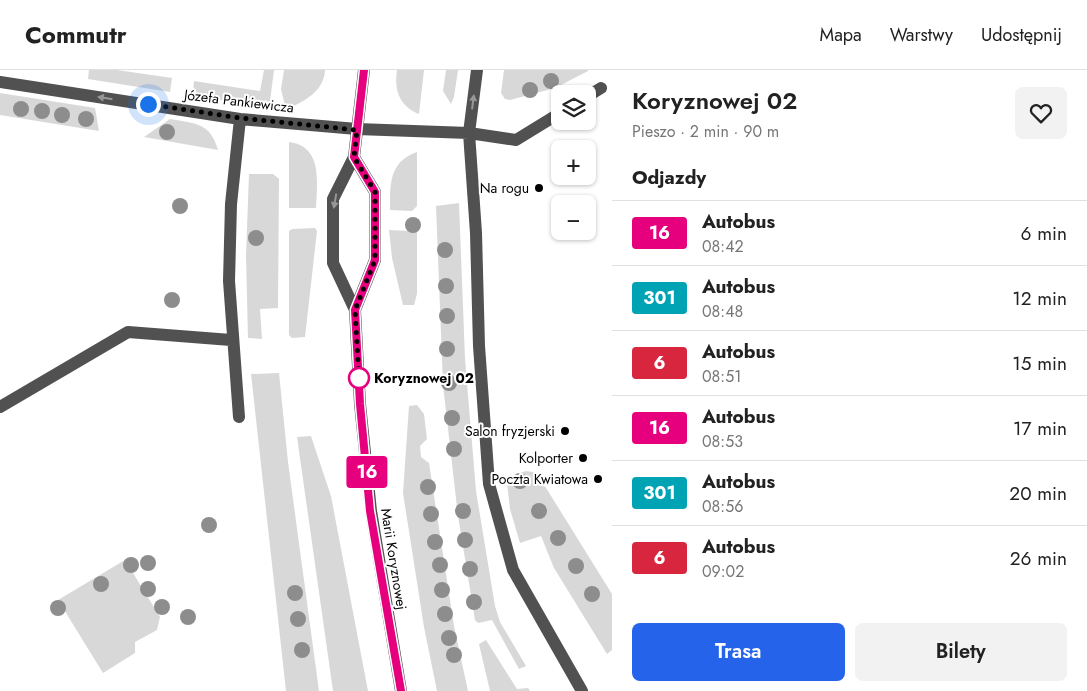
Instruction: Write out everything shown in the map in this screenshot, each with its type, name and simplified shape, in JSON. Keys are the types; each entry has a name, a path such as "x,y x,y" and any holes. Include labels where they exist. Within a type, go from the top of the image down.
{"street":[{"name":"Marii Koryznowej","path":"364,70 354,157 333,199 333,264 355,310 360,404 370,511 401,691"},
{"path":"476,70 469,133 476,233 479,346 489,484 513,570 582,691"},
{"name":"Józefa Pankiewicza","path":"0,82 240,118 357,130"},
{"path":"596,91 600,88"},
{"path":"238,417 228,281 231,204 240,118"},
{"path":"357,130 469,133 516,140 551,119"},
{"name":"Marii Koryznowej","path":"354,157 375,192 375,260 355,310"},
{"path":"0,407 128,332 231,340"}],"shaded area":[{"path":"89,70 117,70 172,78 170,92 88,79"},
{"path":"264,70 274,70 270,101 266,106 196,97 193,93 194,81 260,91"},
{"path":"284,70 325,70 324,78 317,90 306,99 286,110 281,89"},
{"path":"397,70 424,70 419,114 407,107 399,97 396,84"},
{"path":"446,70 458,70 454,97 451,104 443,91"},
{"path":"504,70 588,70 561,85 551,85 551,89 510,100 505,99 501,93"},
{"path":"0,93 95,108 99,131 0,115"},
{"path":"170,119 195,124 206,129 215,141 218,150 144,137"},
{"path":"289,142 300,145 308,150 313,158 317,177 316,208 289,208"},
{"path":"417,152 417,206 412,211 390,210 391,183 396,168 408,156"},
{"path":"249,174 273,174 279,179 278,308 260,309 262,339 248,338 246,256"},
{"path":"459,203 465,359 476,491 495,606 500,622 526,666 519,669 492,620 478,623 475,620 458,516 443,385 436,206"},
{"path":"409,222 417,222 417,294 414,305 403,305 392,258 389,230 409,231"},
{"path":"315,228 317,231 305,337 292,338 289,335 289,231 292,229"},
{"path":"279,373 288,462 319,691 286,691 251,374"},
{"path":"417,405 424,414 427,439 420,446 421,457 429,463 454,626 468,691 437,691 424,627 403,493 409,406"},
{"path":"311,436 331,496 368,691 333,691 297,437"},
{"path":"526,471 538,475 612,594 612,650 607,654 554,568 541,536 520,543 510,509 507,482 517,481 517,474"},
{"path":"125,560 160,617 157,630 135,642 135,653 103,673 58,600"},
{"path":"486,640 517,689 528,688 530,691 490,691 479,644"}],"bus line":[{"name":"16","path":"364,70 354,157 375,192 375,260 355,310 360,404 370,511 401,691"}],"place":[{"name":"Na rogu","path":"539,188"},
{"name":"Koryznowej 02","path":"359,378"},
{"name":"Salon fryzjerski","path":"565,431"},
{"name":"Kolporter","path":"583,458"},
{"name":"Poczta Kwiatowa","path":"598,479"}],"route":[{"path":"148,104 240,118 357,130 354,157 375,192 375,260 355,310 359,378"}]}
